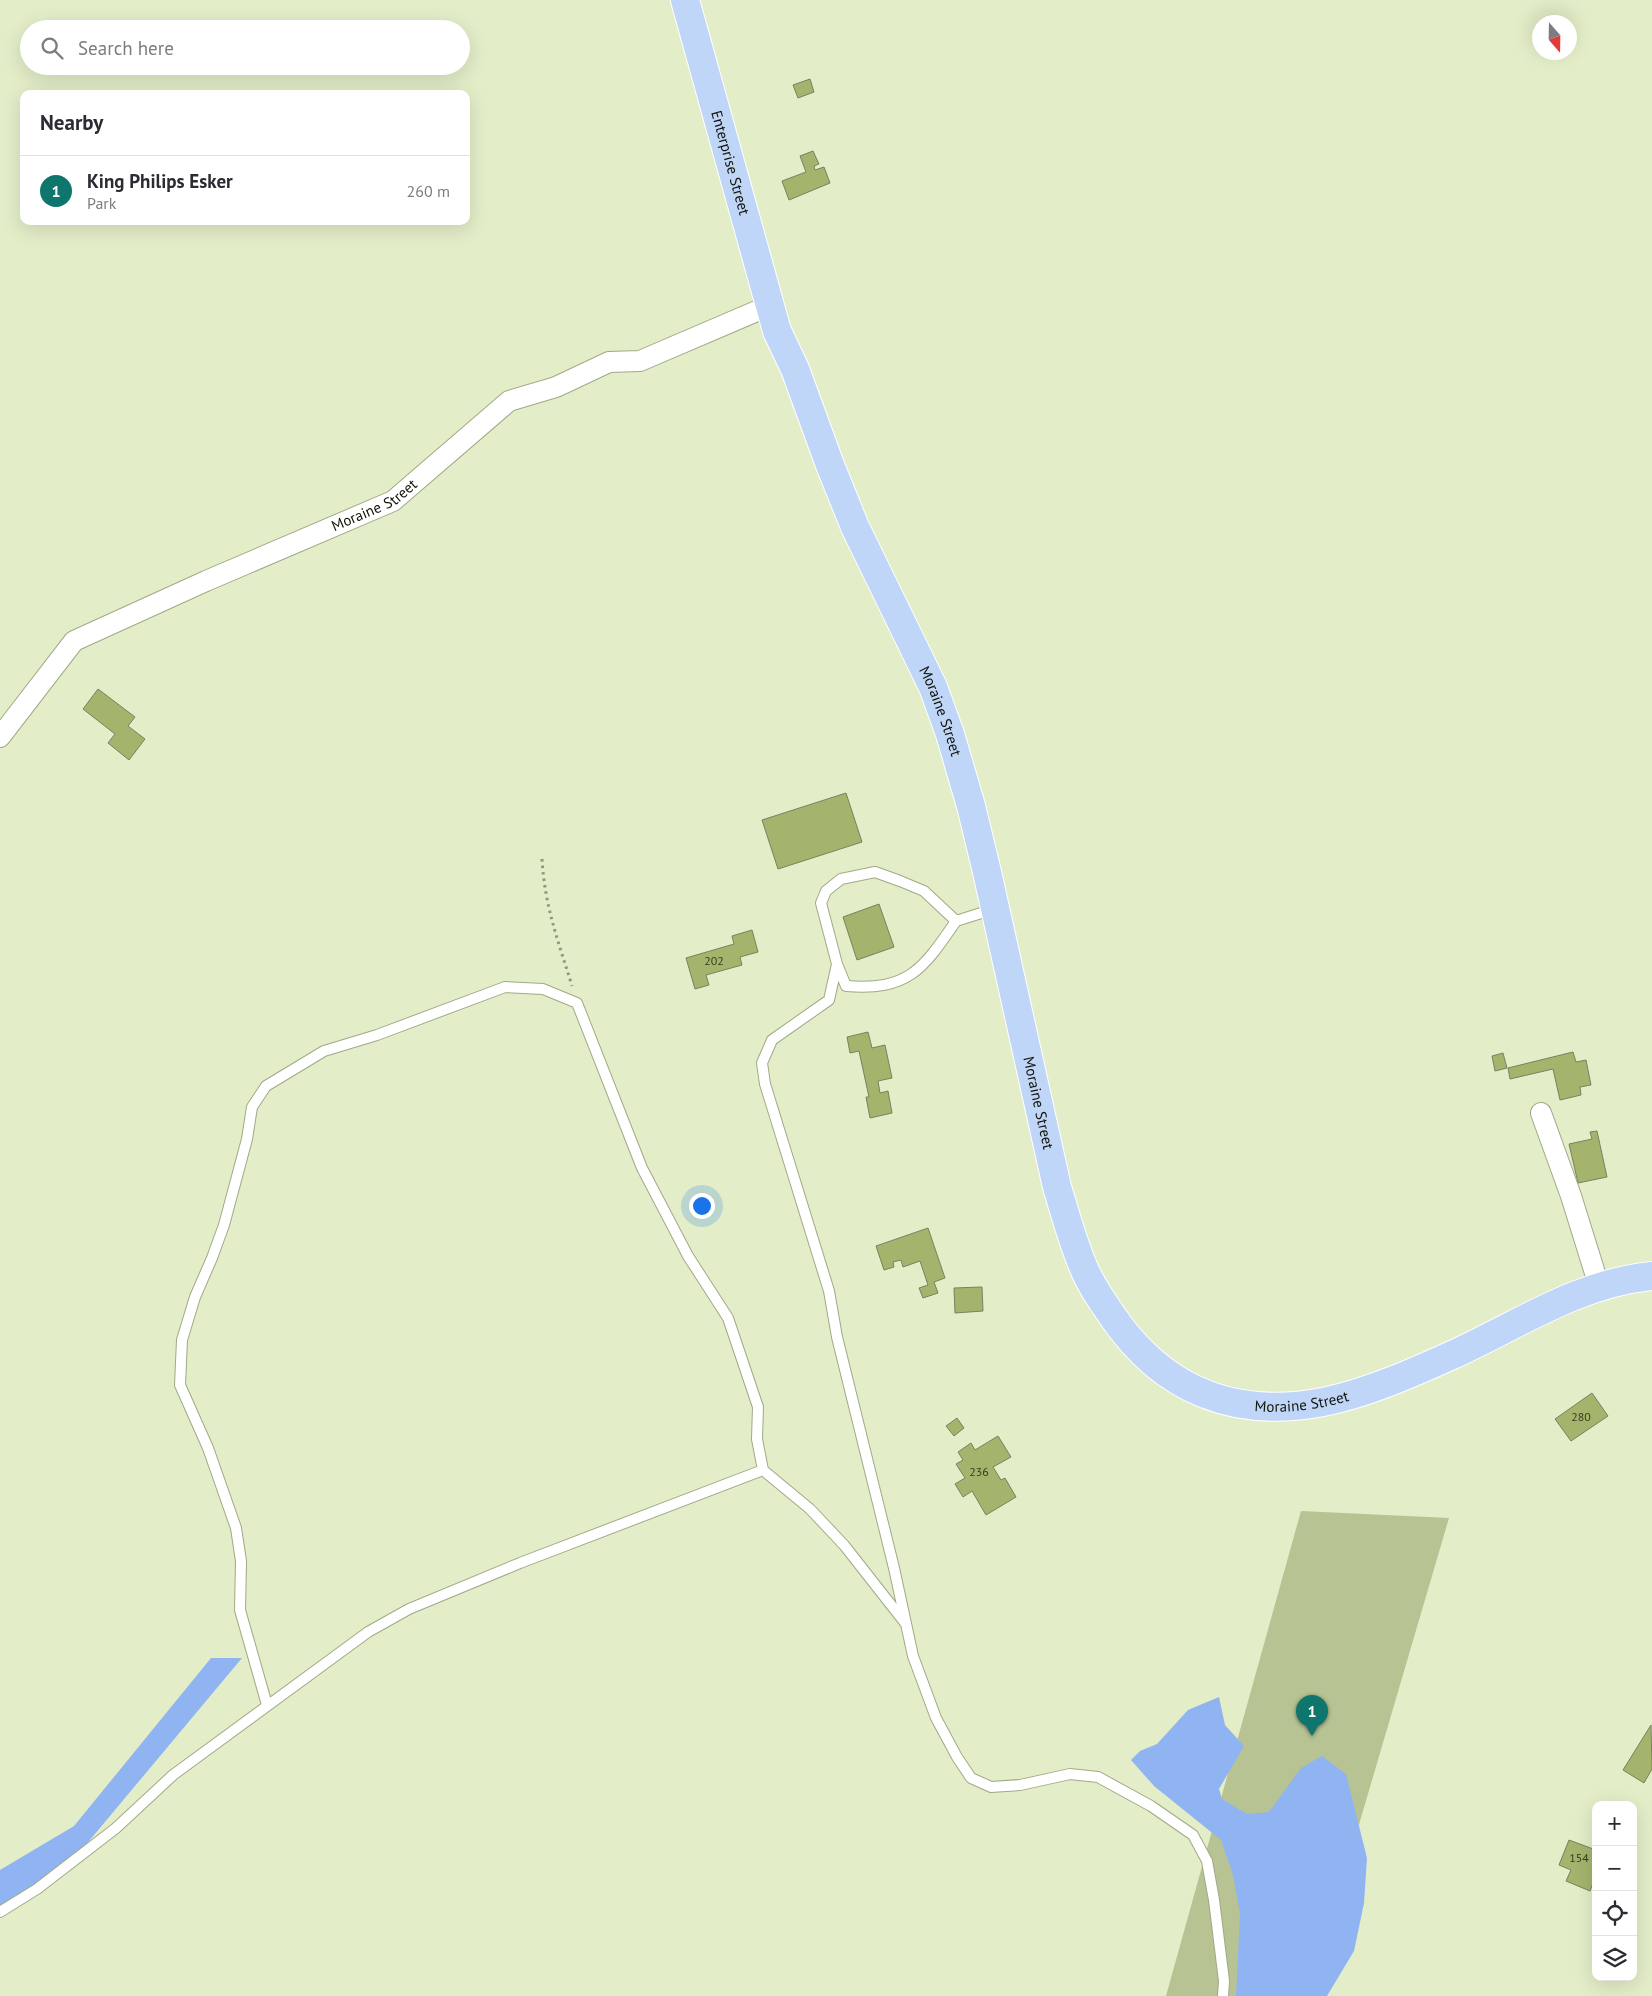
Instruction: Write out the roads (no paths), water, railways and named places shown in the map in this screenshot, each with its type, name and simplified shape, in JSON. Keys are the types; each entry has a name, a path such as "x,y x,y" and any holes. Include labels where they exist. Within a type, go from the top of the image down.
{"main road":[{"name":"Enterprise Street","path":"685,0 773,315"},
{"name":"Moraine Street","path":"773,315 855,527 933,687 950,734 971,806 1057,1187 1070,1232 1083,1267 1098,1296 1125,1334 1160,1370 1184,1385 1208,1396 1233,1404 1294,1406 1323,1402 1389,1382 1451,1355 1529,1315 1599,1286 1626,1278 1652,1276"}],"street":[{"name":"Moraine Street","path":"0,737 74,641 206,581 394,501 509,401 556,387 609,362 640,361 773,315"},
{"path":"1541,1112 1599,1286"}],"lane":[{"path":"956,922 924,891 900,880 875,872 841,879 826,890 821,903 836,964 846,986 868,987 902,981 929,961 956,922 995,909"},
{"path":"836,964 829,1000 772,1040 762,1063 766,1084 828,1291 837,1337 913,1656 936,1718 957,1757 971,1778 991,1787 1020,1785 1070,1774 1098,1777 1151,1806 1193,1835 1206,1861 1214,1900 1224,1981 1223,1996"},
{"path":"267,1705 240,1610 241,1560 236,1528 208,1448 180,1385 182,1340 195,1297 224,1225 247,1139 252,1107 266,1086 324,1051 377,1035 505,987 543,990 577,1003 642,1168 688,1256 728,1318 758,1407 757,1439 763,1470 810,1509 844,1545 906,1624"},
{"path":"0,1912 37,1890 95,1845 116,1828 173,1774 368,1632 409,1609 520,1563 763,1470"}],"water":[{"path":"211,1658 242,1658 74,1859 37,1889 0,1906 0,1870 74,1826"},
{"path":"1219,1697 1225,1725 1244,1746 1219,1789 1222,1799 1247,1814 1269,1812 1301,1768 1322,1756 1346,1774 1367,1858 1364,1903 1354,1951 1327,1996 1236,1996 1240,1914 1233,1875 1221,1840 1154,1786 1131,1760 1140,1751 1157,1744 1188,1710"}],"place":[{"name":"King Philips Esker","path":"1312,1736"}]}
